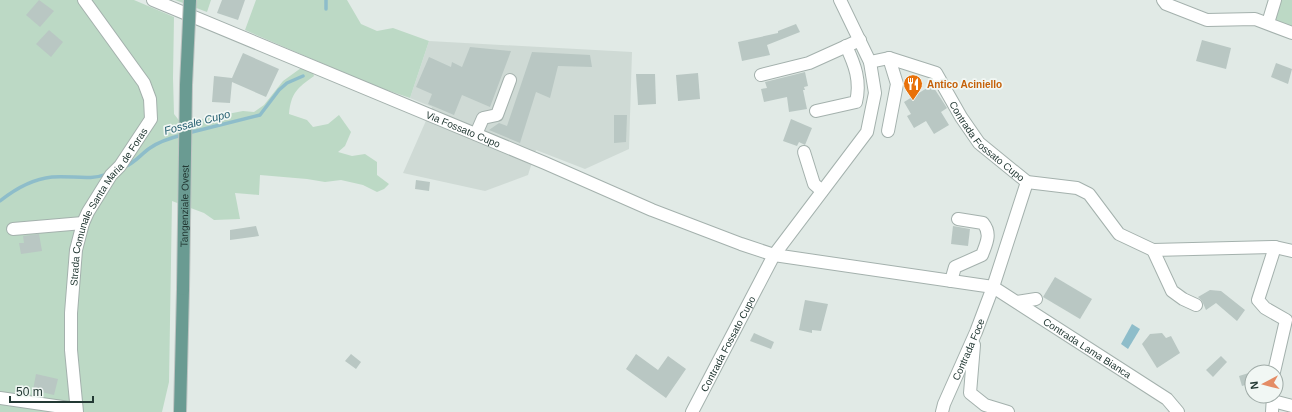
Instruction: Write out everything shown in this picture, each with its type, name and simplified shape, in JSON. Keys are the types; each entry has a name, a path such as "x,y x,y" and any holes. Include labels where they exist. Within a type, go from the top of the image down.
{"main road":[{"name":"Tangenziale Ovest","path":"180,412 186,85 190,0"}],"street":[{"name":"Strada Comunale Santa Maria de Foras","path":"77,410 71,350 71,313 76,250 83,223 111,175 120,166 151,119 150,99 144,83 84,0"},
{"name":"Via Fossato Cupo","path":"153,0 476,134 652,210 741,244 774,254"},
{"name":"Contrada Fossato Cupo","path":"692,412 774,254 867,132 875,92 870,62 840,0"},
{"path":"1162,0 1166,4 1207,20 1255,19 1292,33"},
{"path":"1268,23 1275,0"},
{"path":"761,75 809,64 860,40"},
{"path":"816,111 856,102 859,89 855,65 846,46"},
{"path":"888,131 898,84 889,58"},
{"name":"Contrada Fossato Cupo","path":"870,62 889,58 936,73 961,117 979,143 1027,182 1077,188 1089,194 1119,234 1153,250 1275,248 1292,251"},
{"path":"476,134 483,118 497,115 510,80"},
{"path":"804,152 814,184 822,191"},
{"name":"Contrada Foce","path":"942,412 944,404 976,332 993,287 1027,182"},
{"path":"951,281 955,267 982,256 988,235 987,228 983,223 958,219"},
{"path":"13,229 83,223"},
{"path":"1275,248 1258,300 1265,308 1286,320 1276,364"},
{"path":"1153,250 1172,291 1183,299 1196,305"},
{"path":"774,254 993,287"},
{"name":"Contrada Lama Bianca","path":"993,287 1166,399 1178,412"},
{"path":"1017,302 1036,299"},
{"path":"976,332 970,393 985,405 1008,412"},
{"path":"0,398 77,410"},
{"path":"1279,404 1292,406"}],"shaded area":[{"path":"429,41 632,52 629,149 585,169 536,150 528,175 485,191 403,173 432,107 410,98"}],"green space":[{"path":"0,0 134,0 174,17 174,114 181,123 243,111 254,112 264,105 283,81 301,68 312,70 314,76 303,84 293,96 289,114 307,120 313,127 328,124 339,115 351,132 345,146 338,152 352,156 365,154 377,162 377,175 389,184 384,189 377,192 363,185 341,180 325,182 260,175 259,195 235,193 240,219 214,220 204,213 172,201 169,382 162,412 82,412 75,344 75,297 77,274 86,230 104,191 97,191 88,202 79,220 75,232 71,260 66,345 73,412 0,412"},
{"path":"175,0 211,0 207,12"},
{"path":"256,0 347,0 361,24 377,31 393,28 429,41 410,98 375,86 245,30"},
{"path":"1268,0 1292,0 1292,28 1264,15"}],"water":[{"path":"1132,324 1140,329 1128,349 1121,344"}],"building":[{"path":"39,0 54,11 40,27 26,15"},
{"path":"222,0 245,0 238,20 217,13"},
{"path":"796,24 800,32 767,45 770,55 742,61 738,42 778,33 778,31"},
{"path":"49,30 63,42 51,57 36,44"},
{"path":"1202,40 1231,48 1226,69 1196,61"},
{"path":"470,47 511,51 490,107 462,95 454,115 428,104 432,94 416,87 429,57 451,67 452,62 462,67"},
{"path":"532,52 590,55 592,67 558,66 550,98 536,92 520,143 489,130 499,123 507,126"},
{"path":"243,53 279,69 266,97 232,82 230,103 212,102 214,76 232,78"},
{"path":"1276,63 1292,69 1288,84 1271,77"},
{"path":"805,72 808,86 804,87 805,90 803,90 807,109 789,112 787,97 764,102 761,89 767,88 765,82"},
{"path":"698,73 700,99 678,101 676,75"},
{"path":"636,74 655,74 656,104 638,105"},
{"path":"932,85 947,108 941,112 949,125 934,134 926,121 914,128 907,116 911,114 904,102"},
{"path":"614,115 627,115 626,142 614,143"},
{"path":"791,119 812,128 805,145 799,142 797,146 783,141"},
{"path":"416,180 430,182 429,191 415,189"},
{"path":"256,226 259,236 230,240 230,230"},
{"path":"953,226 970,229 968,246 951,244"},
{"path":"39,234 42,251 21,254 19,243 24,243 23,236"},
{"path":"1055,277 1092,299 1080,319 1043,297"},
{"path":"1210,290 1221,291 1245,310 1237,321 1216,303 1206,310 1202,301 1198,297"},
{"path":"805,300 828,304 821,331 812,330 812,333 799,330"},
{"path":"754,333 774,342 771,349 750,341"},
{"path":"1162,333 1166,338 1171,336 1180,353 1157,368 1142,344 1150,334"},
{"path":"351,354 361,362 356,369 345,361"},
{"path":"636,354 658,370 668,356 686,369 666,398 626,369"},
{"path":"1221,356 1227,362 1213,377 1206,370"},
{"path":"36,374 58,379 54,395 33,390"},
{"path":"1244,374 1244,385 1242,386 1239,376"}],"waterway":[{"name":"Fossale Cupo","path":"326,0 326,9"},
{"name":"Fossale Cupo","path":"188,133 260,115 279,90 287,83 303,76"},
{"name":"Fossale Cupo","path":"124,167 158,143 182,135"},
{"name":"Fossale Cupo","path":"0,201 24,185 45,178 94,177 107,174"}],"place":[{"name":"Antico Aciniello","path":"913,101"}]}
